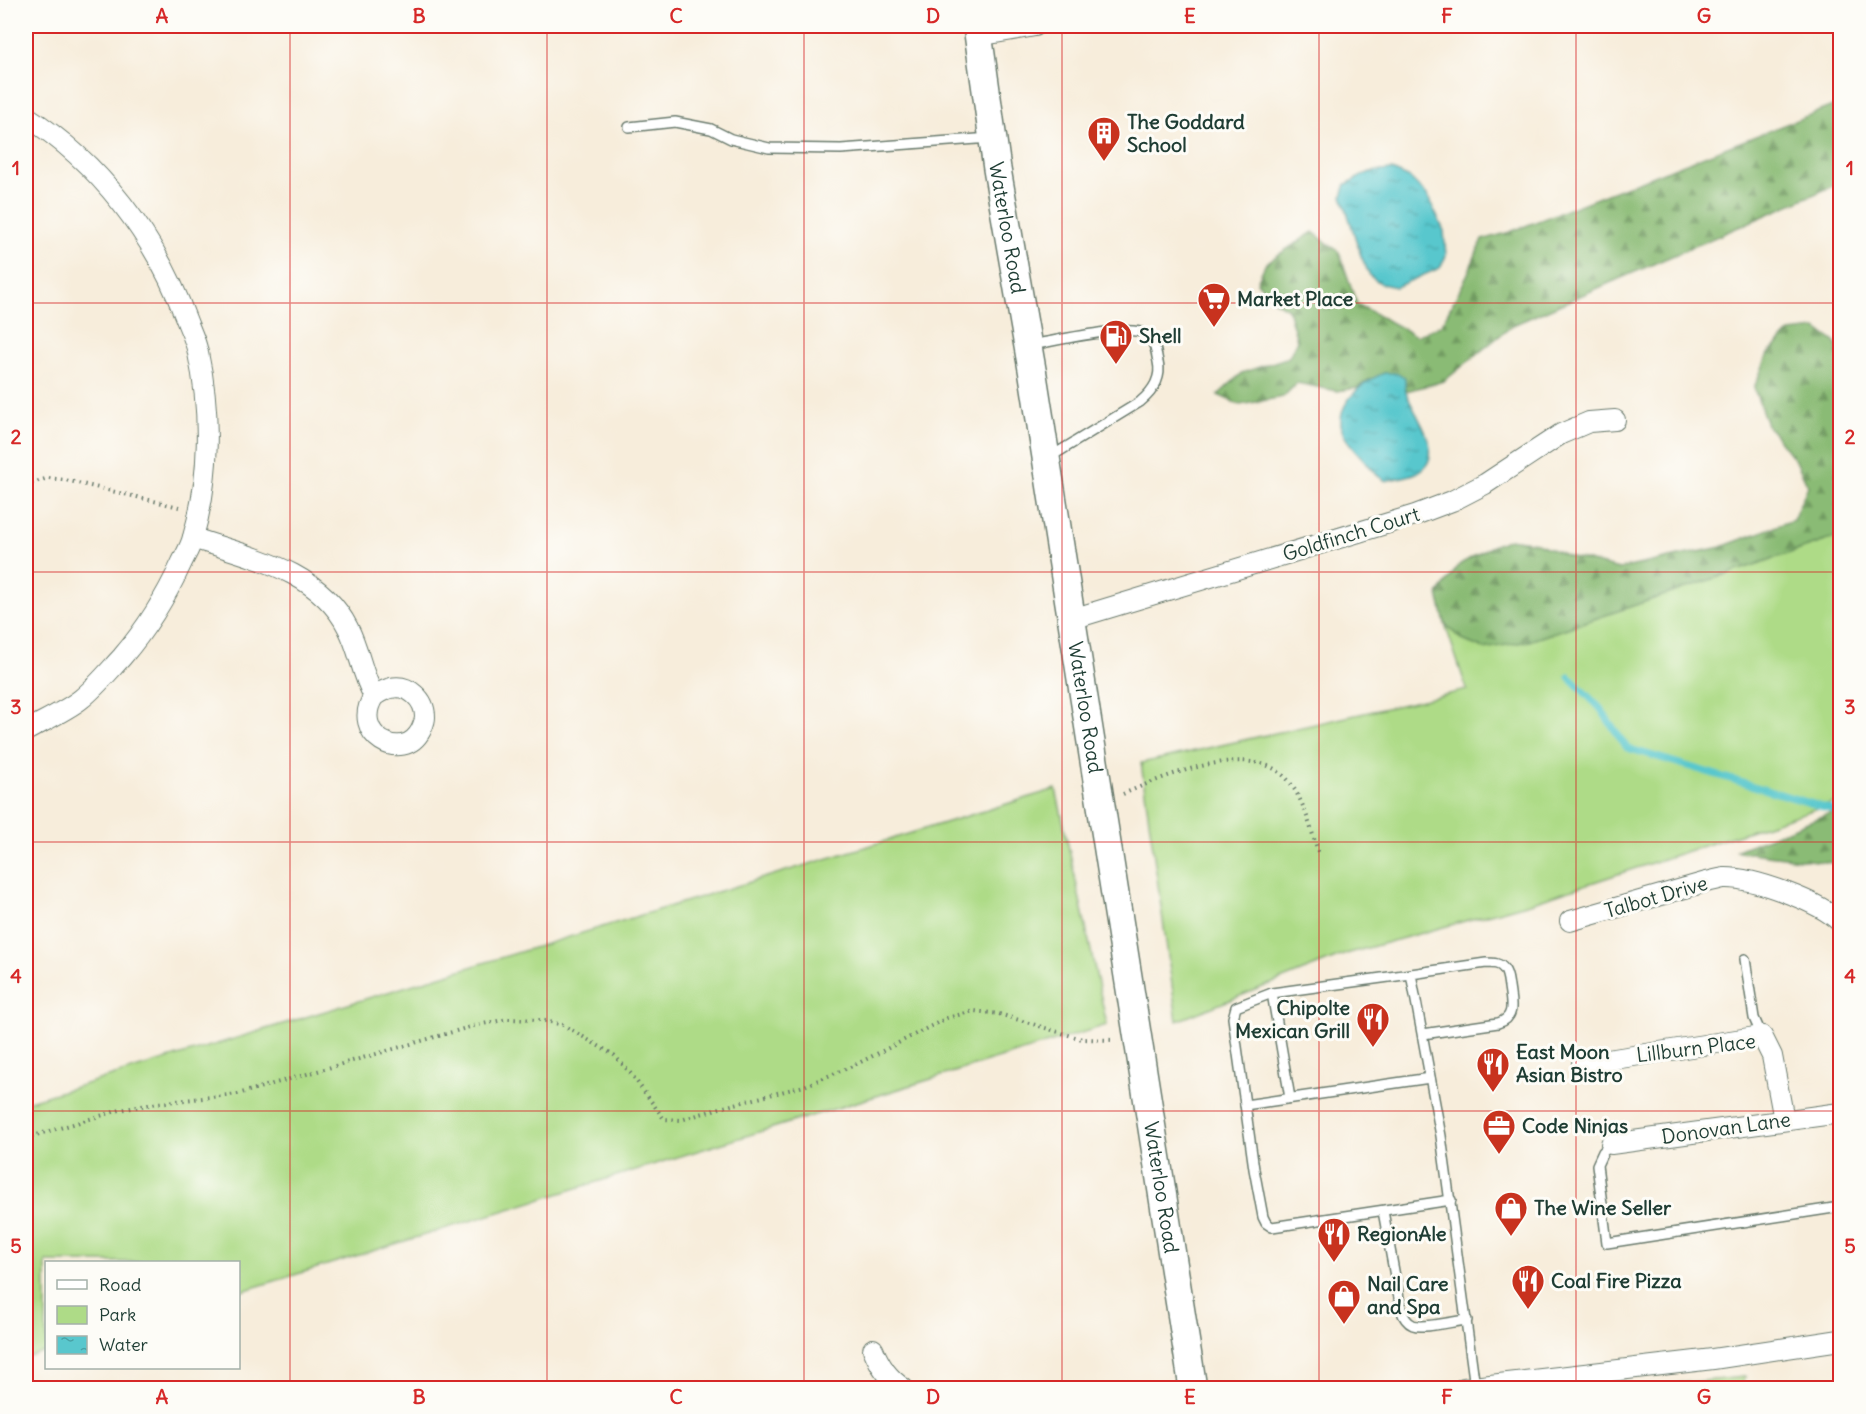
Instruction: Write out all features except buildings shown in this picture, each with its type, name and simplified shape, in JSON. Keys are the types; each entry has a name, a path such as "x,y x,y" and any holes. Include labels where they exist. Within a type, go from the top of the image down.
{"main road":[{"name":"Waterloo Road","path":"977,31 992,138 1072,619 1193,1389"}],"street":[{"path":"977,31 1035,26"},
{"path":"26,116 42,126 82,159 110,189 162,263 198,351 205,399 206,450 204,484 193,538 169,590 142,634 80,700 26,731"},
{"name":"Goldfinch Court","path":"1072,619 1414,516 1452,501 1485,484 1561,434 1588,422 1615,420"},
{"path":"193,538 288,571 323,594 338,610 348,627 357,647 365,679 374,696"},
{"name":"Talbot Drive","path":"1570,921 1724,878 1752,882 1785,893 1807,902 1840,922"},
{"name":"Lillburn Place","path":"1582,1064 1762,1036 1772,1056 1784,1120"},
{"name":"Donovan Lane","path":"1611,1144 1840,1113"},
{"path":"1470,1388 1713,1359 1840,1340"},
{"path":"873,1349 880,1365 891,1380 903,1389"}],"lane":[{"path":"629,127 675,122 711,129 731,139 769,148 841,149 992,138"},
{"path":"1028,346 1126,330 1143,332 1154,342 1160,369 1150,393 1140,402 1046,458"},
{"path":"1745,960 1754,1018 1762,1036"},
{"path":"1423,1034 1505,1020 1512,1006 1508,977 1504,969 1491,963 1272,993 1240,1004 1234,1010 1233,1018 1263,1217 1268,1225 1279,1227 1450,1200"},
{"path":"1411,974 1450,1200 1467,1320 1470,1388"},
{"path":"1272,993 1290,1098"},
{"path":"1245,1105 1430,1078"},
{"path":"1611,1144 1603,1152 1598,1165 1607,1243 1840,1207"},
{"path":"1383,1211 1404,1318 1411,1324 1419,1326 1467,1320"}],"path":[{"path":"26,485 48,478 65,480 198,512"},
{"path":"1100,803 1177,772 1205,764 1258,762 1280,772 1293,785 1305,812 1319,855"},
{"path":"26,1138 120,1110 158,1103 238,1094 473,1026 508,1019 541,1020 563,1025 587,1038 614,1055 632,1075 664,1119 681,1120 720,1107 804,1086 865,1060 947,1018 974,1011 999,1014 1082,1039 1112,1040 1138,1035"}],"green space":[{"path":"1840,103 1840,183 1513,325 1444,381 1406,391 1405,378 1370,379 1357,388 1337,391 1297,383 1283,397 1240,405 1218,395 1242,373 1289,357 1297,340 1288,309 1273,300 1257,282 1266,263 1313,232 1339,252 1357,304 1416,336 1441,325 1465,280 1482,240 1510,232"},
{"path":"1817,329 1835,342 1840,353 1840,536 1529,641 1484,649 1462,640 1445,624 1438,594 1460,564 1509,539 1537,543 1568,556 1619,569 1721,547 1793,520 1808,486 1797,463 1767,425 1754,388 1768,354 1790,332"},
{"path":"1840,536 1840,801 1530,903 1346,954 1177,1021 1141,763 1467,690 1445,624 1462,640 1528,641"},
{"path":"1056,789 1107,1025 240,1292 240,1261 45,1261 45,1351 26,1357 26,1102"},
{"path":"1840,809 1840,864 1735,851"},
{"path":"1745,1377 1739,1388 1634,1388"}],"water":[{"path":"1392,170 1410,178 1427,195 1444,231 1446,256 1440,268 1396,287 1382,284 1370,276 1361,256 1342,196 1346,184 1370,172"},
{"path":"1384,373 1398,373 1405,378 1406,392 1430,445 1427,465 1418,472 1386,481 1378,476 1349,443 1343,433 1341,423 1342,413 1352,396 1367,382"}],"waterway":[{"path":"1569,677 1600,708 1627,748 1840,812"}],"place":[{"name":"The Goddard School","path":"1104,162"},
{"name":"Market Place","path":"1214,328"},
{"name":"Shell","path":"1116,365"},
{"name":"Chipolte Mexican Grill","path":"1373,1048"},
{"name":"East Moon Asian Bistro","path":"1493,1093"},
{"name":"Code Ninjas","path":"1499,1155"},
{"name":"The Wine Seller","path":"1511,1237"},
{"name":"RegionAle","path":"1334,1263"},
{"name":"Coal Fire Pizza","path":"1528,1310"},
{"name":"Nail Care and Spa","path":"1344,1325"}]}
